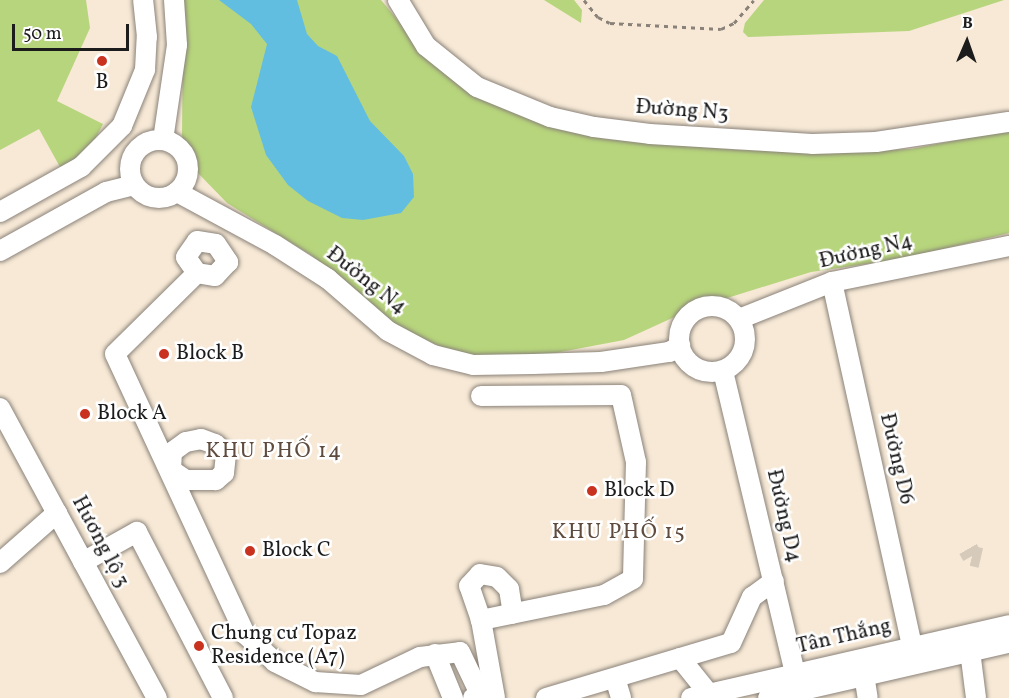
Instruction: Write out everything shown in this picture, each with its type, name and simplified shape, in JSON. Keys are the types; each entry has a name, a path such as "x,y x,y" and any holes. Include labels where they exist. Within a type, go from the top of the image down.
{"street":[{"path":"0,212 81,167 122,126 145,70 147,37 143,0"},
{"path":"163,140 177,45 174,0"},
{"name":"Đường N3","path":"398,0 426,46 477,87 550,117 594,127 650,134 812,144 876,142 1009,122"},
{"path":"163,140 180,149 188,167 188,176 177,192 159,199 140,192 130,176 132,157 145,144 163,140"},
{"path":"0,251 106,192 134,185"},
{"name":"Đường N4","path":"177,192 236,222 328,279 388,331 432,355 473,365 601,362 669,352 680,346"},
{"path":"236,222 216,244 228,262 215,276 197,273 116,354 245,634 276,662 315,682 361,685 420,657 460,652 480,694 473,698"},
{"name":"Đường N4","path":"739,319 832,282 1009,246"},
{"name":"Đường D6","path":"832,282 914,654"},
{"path":"702,307 724,307 739,319 745,344 735,363 723,371 693,366 680,346 680,328 685,319 702,307"},
{"name":"Đường D4","path":"723,371 774,582 807,683"},
{"path":"480,620 604,595 633,579 636,462 621,395 481,396"},
{"name":"Hương lộ 3","path":"0,408 157,698"},
{"path":"0,562 57,513"},
{"path":"83,561 137,532 223,698"},
{"path":"495,698 480,620 469,586 480,574 497,577 509,589 513,614"},
{"path":"546,698 731,643 752,597 774,582"},
{"name":"Tân Thắng","path":"768,698 863,666 914,654 1009,625"},
{"name":"Tân Thắng","path":"914,654 970,651 1009,643"},
{"path":"970,651 976,698"},
{"path":"435,654 453,698"},
{"path":"680,658 700,696"},
{"path":"863,666 868,698"},
{"path":"615,678 621,698"},
{"name":"Tân Thắng","path":"700,696 807,683"}],"path":[{"path":"584,0 598,17 610,23 721,29 734,23 754,0"}],"green space":[{"path":"0,0 86,0 90,28 57,101 103,124 89,151 60,167 39,129 0,150"},
{"path":"178,0 381,0 428,57 565,128 605,139 738,150 861,151 911,149 1009,130 1009,233 907,258 811,272 692,309 624,340 534,357 466,357 404,331 311,255 227,203 197,172 182,136 183,34"},
{"path":"544,0 574,0 582,10 581,23"},
{"path":"764,0 1004,0 909,31 748,37 743,32 745,23"}],"water":[{"path":"219,0 297,0 307,34 318,46 337,56 370,121 404,156 413,174 414,197 401,213 363,220 342,218 308,201 288,185 266,155 251,107 267,44 251,24"}],"tunnel":[{"path":"968,549 972,556 981,558"}],"place":[{"name":"B","path":"102,61"},
{"name":"Block B","path":"164,354"},
{"name":"Block A","path":"85,414"},
{"name":"Block D","path":"592,491"},
{"name":"Block C","path":"250,551"},
{"name":"Chung cư Topaz Residence (A7)","path":"199,646"}],"district":[{"name":"KHU PHỐ 14","path":"274,452"},
{"name":"KHU PHỐ 15","path":"619,533"}]}
